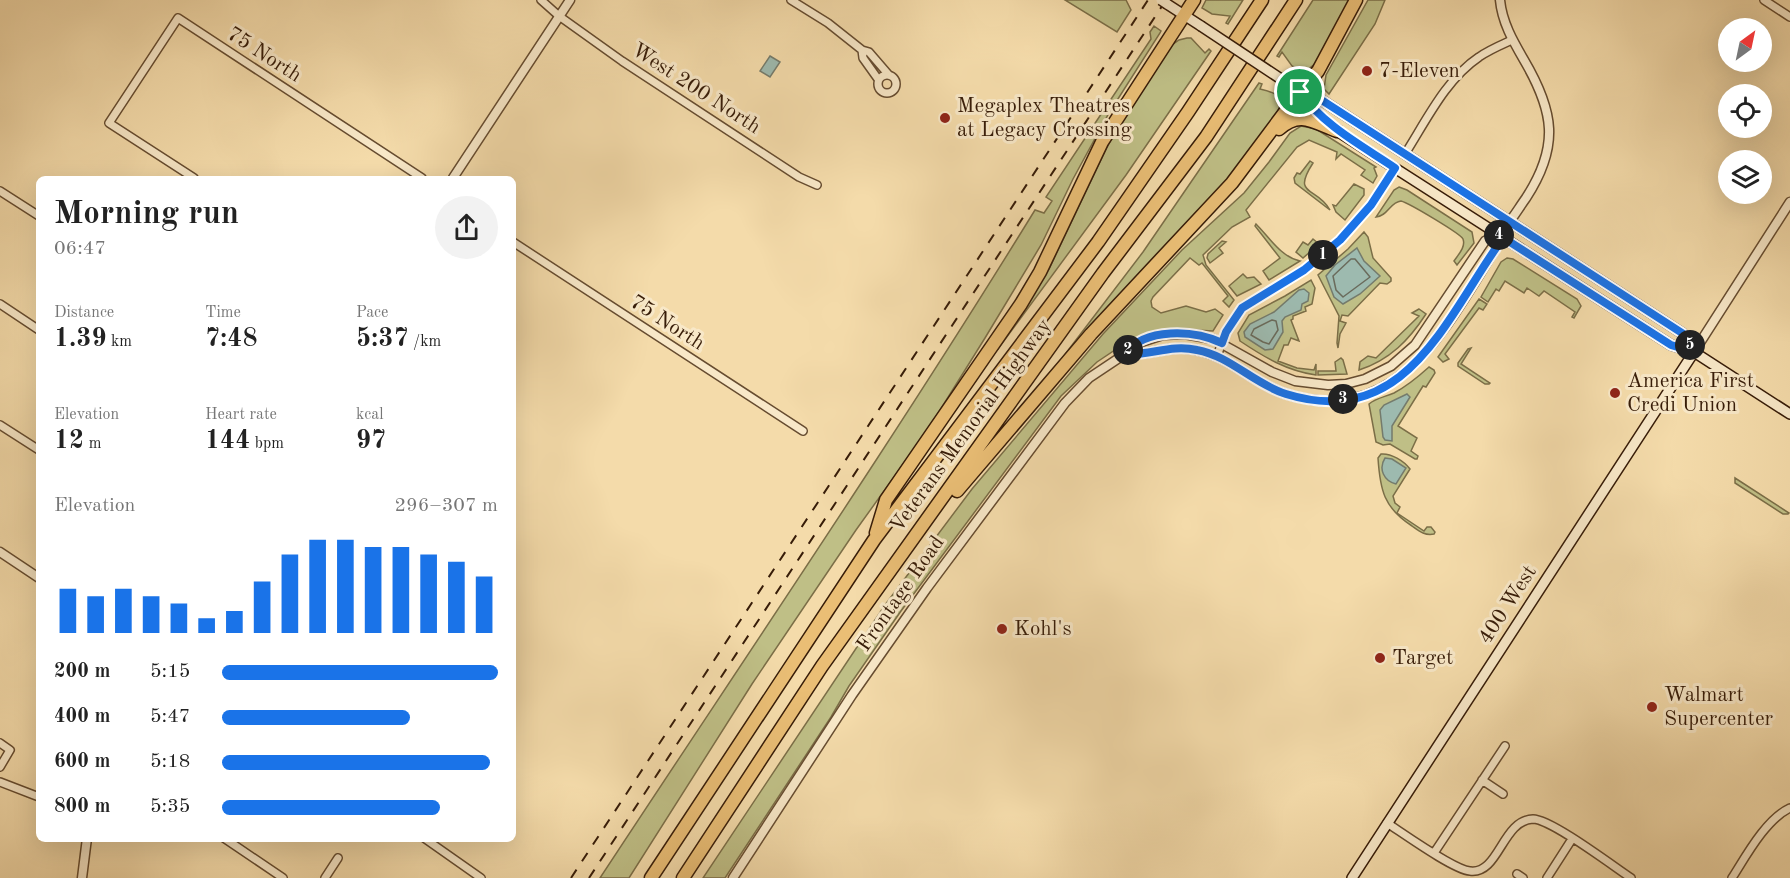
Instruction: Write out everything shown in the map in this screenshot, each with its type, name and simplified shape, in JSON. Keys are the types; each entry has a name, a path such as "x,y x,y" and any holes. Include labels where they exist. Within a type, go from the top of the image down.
{"highway":[{"path":"874,540 886,500 1022,304 1040,273 1102,142 1194,0"},
{"name":"Veterans Memorial Highway","path":"651,878 874,540 1104,232 1188,112 1262,0"},
{"name":"Veterans Memorial Highway","path":"683,878 822,666 1103,273 1206,137 1296,0"},
{"path":"910,543 1091,334 1232,183 1318,71 1356,0"},
{"path":"1209,208 1229,196 1252,169 1277,131 1289,120 1306,119 1338,130"}],"main road":[{"path":"1164,2 1300,92 1320,99 1682,333 1694,352"},
{"path":"1300,92 1312,108 1338,130 1395,168 1671,345 1694,352 1790,414"},
{"name":"400 West","path":"1352,878 1694,352"}],"street":[{"name":"West 200 North","path":"541,0 559,16 640,73 799,177 817,185"},
{"path":"454,176 570,0"},
{"path":"791,0 828,23 862,50 869,51 888,74 894,77 895,89 890,93 880,91 877,85 878,79 864,58 862,50"},
{"path":"1499,235 1538,178 1548,150 1550,128 1541,93 1512,40 1501,10 1500,0"},
{"path":"1764,0 1790,17"},
{"name":"75 North","path":"191,176 109,123 178,18 419,176"},
{"path":"1405,154 1444,93 1462,72 1479,57 1512,40"},
{"path":"878,79 888,74"},
{"path":"1217,356 1226,332 1242,308 1304,270 1340,240 1371,205 1395,168"},
{"path":"0,191 36,214"},
{"path":"1694,352 1790,202"},
{"name":"Frontage Road","path":"733,878 869,671 1006,480 1072,395 1089,378 1125,354 1132,345 1155,337 1174,334 1204,336 1222,343 1272,372 1295,381 1328,385 1365,379 1391,366 1415,345 1485,241 1499,235"},
{"name":"Frontage Road","path":"1125,354 1138,355 1176,348 1196,350 1217,356 1266,386 1303,398 1340,400 1360,396 1378,390 1405,374 1426,353 1496,248 1499,235"},
{"name":"75 North","path":"516,244 803,431"},
{"path":"0,304 36,328"},
{"path":"0,425 36,448"},
{"path":"0,552 36,576"},
{"path":"0,743 10,750 0,767"},
{"path":"1434,853 1505,746"},
{"path":"1482,780 1503,794"},
{"path":"0,782 36,796"},
{"path":"1732,878 1755,842 1783,811 1790,808"},
{"path":"1387,823 1434,853 1468,871 1478,872 1486,868 1516,825 1533,819 1551,825 1631,878"},
{"path":"1547,878 1572,839"},
{"path":"82,878 86,842"},
{"path":"230,842 283,878"},
{"path":"430,842 481,878"},
{"path":"326,878 338,858"}],"green space":[{"path":"1065,0 1126,0 1131,10 1117,32"},
{"path":"1206,0 1243,0 1228,24 1226,23 1230,16 1212,14 1202,8"},
{"path":"1313,0 1352,0 1317,62 1305,72 1292,66 1282,52 1279,57 1277,56"},
{"path":"1368,0 1385,0 1375,24 1329,94 1324,89 1326,75"},
{"path":"1154,26 1161,31 1160,33 1109,113 1041,245 927,431 856,530 752,684 629,878 600,878 875,462 1035,210 1044,213 1052,201 1046,197 1151,39 1150,32"},
{"path":"1191,38 1205,53 1209,49 1211,51 1126,175 998,349 995,347 1049,269 1106,149 1125,115 1172,45"},
{"path":"1259,83 1262,84 1260,89 1269,91 1279,98 1280,106 1238,169 1063,357 1143,252"},
{"path":"1301,126 1316,129 1376,167 1374,168 1377,176 1373,183 1361,175 1365,170 1341,154 1336,159 1337,152 1309,140 1297,147 1246,210 1250,217 1232,227 1203,255 1206,265 1234,300 1229,307 1223,301 1228,296 1202,263 1199,265 1190,258 1151,301 1152,307 1161,313 1186,306 1206,312 1215,309 1223,315 1213,331 1177,329 1142,336 1121,346 1097,362 1061,396 901,611 849,686 725,878 703,878 885,605 972,489 1103,334 1182,250 1244,193 1290,133"},
{"path":"1310,161 1313,163 1307,174 1305,186 1325,202 1330,210 1295,183 1294,178 1297,173 1300,174"},
{"path":"1354,184 1364,189 1364,195 1345,220 1336,212 1333,205 1336,206"},
{"path":"1399,187 1472,232 1474,243 1457,265 1454,261 1463,248 1463,239 1414,207 1401,201 1397,202 1376,217 1394,190"},
{"path":"1256,224 1281,251 1300,261 1269,280 1263,271 1280,258 1255,226"},
{"path":"1364,232 1368,237 1373,258 1391,278 1391,281 1387,284 1380,283 1348,316 1342,315 1340,321 1346,323 1340,334 1338,348 1339,316 1318,275"},
{"path":"1313,239 1319,244 1303,258 1296,252 1303,242 1308,245"},
{"path":"1222,241 1226,242 1219,248 1223,253 1210,263 1207,258 1208,254"},
{"path":"1507,258 1513,259 1577,299 1581,306 1574,318 1572,317 1575,312 1544,291 1539,296 1527,288 1524,293 1505,281 1499,291 1496,289 1488,302 1481,297 1501,262"},
{"path":"1243,274 1247,278 1254,277 1261,284 1237,296 1229,286"},
{"path":"1311,280 1315,288 1312,304 1305,307 1306,311 1293,316 1291,320 1299,341 1291,338 1288,345 1284,345 1278,361 1297,368 1314,370 1316,364 1316,375 1286,367 1267,358 1240,341 1238,333 1249,315"},
{"path":"1479,299 1487,304 1483,310 1479,308 1445,354 1449,359 1443,362 1438,357"},
{"path":"1419,309 1426,314 1406,341 1380,361 1359,370 1360,362 1368,356 1376,358 1419,316 1412,313"},
{"path":"1471,348 1461,364 1489,384 1485,384 1458,366 1468,349"},
{"path":"1341,358 1347,374 1318,375 1318,371 1336,371 1335,362"},
{"path":"1429,367 1435,373 1426,387 1423,386 1398,426 1417,438 1411,451 1418,456 1415,459 1390,444 1383,445 1376,442 1369,404 1399,390"},
{"path":"1381,454 1397,458 1410,469 1393,496 1395,503 1400,507 1397,513 1424,531 1427,527 1431,527 1434,534 1425,534 1417,530 1395,512 1389,505 1380,480 1378,458"},
{"path":"1735,478 1789,513 1783,514 1735,483"}],"water":[{"path":"770,56 780,62 770,77 760,71"},
{"path":"1357,248 1364,261 1380,276 1360,294 1343,304 1334,297 1326,276 1335,265"},
{"path":"1304,289 1309,293 1308,301 1302,304 1301,310 1285,317 1282,321 1283,332 1273,349 1265,350 1245,337 1244,332 1250,324 1274,312 1299,290"},
{"path":"1407,394 1410,397 1392,426 1392,441 1385,440 1380,410 1384,405"},
{"path":"1385,458 1392,459 1406,468 1396,484 1383,474 1382,466"}],"railway":[{"path":"571,878 1148,0"},
{"path":"589,878 1166,0"}],"place":[{"name":"7-Eleven","path":"1367,71"},
{"name":"Megaplex Theatres at Legacy Crossing","path":"945,118"},
{"name":"America First Credi Union","path":"1615,393"},
{"name":"Kohl's","path":"1002,629"},
{"name":"Target","path":"1380,658"},
{"name":"Walmart Supercenter","path":"1652,707"}],"route":[{"path":"1300,92 1320,99 1682,333 1694,352 1671,345 1499,235 1496,248 1426,353 1405,374 1393,382 1360,396 1340,400 1303,398 1275,390 1258,382 1217,356 1186,348 1166,348 1138,355 1125,354 1132,345 1147,339 1174,334 1195,334 1222,343 1226,332 1242,308 1320,258 1350,231 1371,205 1395,168 1338,130 1312,108 1300,92"}]}
